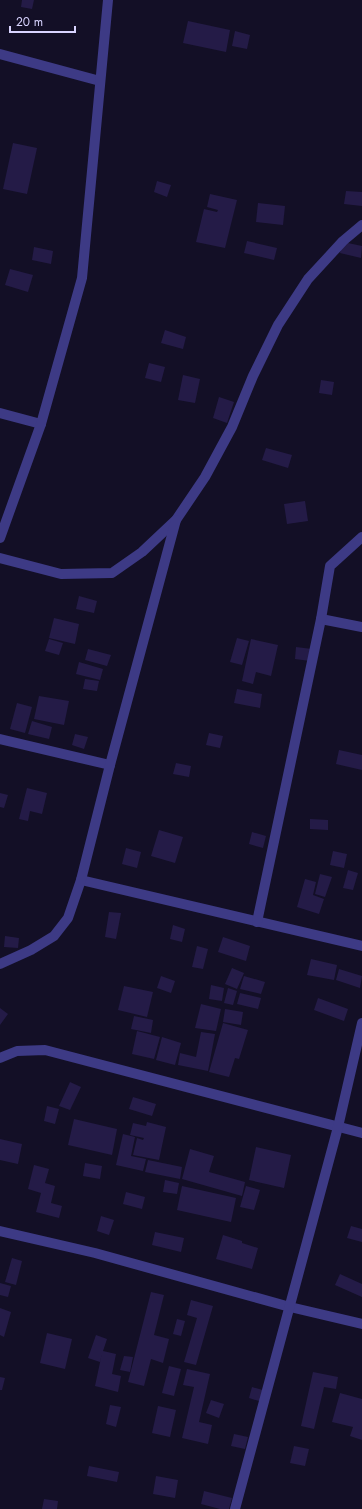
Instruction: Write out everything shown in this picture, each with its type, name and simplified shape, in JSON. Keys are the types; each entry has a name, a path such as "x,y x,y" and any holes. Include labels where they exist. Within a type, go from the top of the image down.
{"street":[{"path":"0,538 41,424 82,278 108,0"},
{"path":"0,54 100,81"},
{"path":"0,558 61,574 112,573 142,552 176,520 205,477 232,427 253,376 278,325 308,279 343,241 362,225"},
{"path":"0,413 41,424"},
{"path":"0,964 31,950 54,936 68,918 81,880 110,765 176,520"},
{"path":"257,922 321,619 330,566 362,537"},
{"path":"321,619 362,627"},
{"path":"0,739 110,765"},
{"path":"81,880 362,946"},
{"path":"235,1509 338,1127 362,1023"},
{"path":"0,1058 17,1051 45,1050 362,1133"},
{"path":"0,1231 95,1253 290,1307 362,1324"}],"building":[{"path":"22,0 34,0 32,9 21,7"},
{"path":"188,21 230,30 226,52 183,43"},
{"path":"235,31 250,35 247,49 232,46"},
{"path":"13,143 37,148 27,194 3,189"},
{"path":"157,181 171,185 167,197 154,192"},
{"path":"346,191 362,192 362,206 344,204"},
{"path":"210,194 237,200 225,248 196,242 204,209 217,212 218,210 207,207"},
{"path":"258,203 285,206 283,225 256,222"},
{"path":"247,241 277,248 274,260 244,253"},
{"path":"343,242 362,246 361,258 340,253"},
{"path":"34,247 53,251 51,264 32,260"},
{"path":"10,269 33,275 28,292 5,285"},
{"path":"165,330 186,337 183,349 161,343"},
{"path":"149,363 165,367 161,382 145,378"},
{"path":"183,375 200,379 195,403 178,400"},
{"path":"321,380 334,382 332,395 319,393"},
{"path":"219,397 234,402 227,423 213,418"},
{"path":"266,448 292,455 288,468 262,460"},
{"path":"305,501 308,521 287,524 284,504"},
{"path":"79,596 97,601 94,613 76,609"},
{"path":"54,618 79,624 75,644 49,638"},
{"path":"237,638 249,641 242,665 230,662"},
{"path":"49,639 63,643 59,655 45,651"},
{"path":"251,639 278,645 271,676 256,672 253,684 242,681"},
{"path":"296,647 312,649 310,661 295,659"},
{"path":"88,649 111,655 107,666 85,660"},
{"path":"79,662 103,669 100,680 76,674"},
{"path":"85,679 99,681 97,691 83,689"},
{"path":"237,689 262,694 260,708 234,703"},
{"path":"39,696 69,701 64,725 34,719"},
{"path":"17,703 32,707 25,733 10,729"},
{"path":"32,721 52,727 49,739 28,734"},
{"path":"209,733 223,736 220,748 206,745"},
{"path":"75,734 88,737 84,749 72,745"},
{"path":"339,750 362,755 362,770 336,764"},
{"path":"176,763 191,766 189,777 173,774"},
{"path":"27,788 47,793 42,814 30,811 28,821 19,819"},
{"path":"0,793 8,795 4,808 0,807"},
{"path":"310,819 328,820 328,830 310,829"},
{"path":"159,830 183,837 175,863 151,856"},
{"path":"252,832 266,836 263,848 249,844"},
{"path":"126,848 141,852 137,868 122,864"},
{"path":"333,851 347,854 344,868 330,865"},
{"path":"348,870 358,873 353,890 343,888"},
{"path":"320,874 332,877 325,897 315,894"},
{"path":"305,879 316,882 313,895 324,899 319,914 297,907"},
{"path":"109,912 121,913 116,939 105,937"},
{"path":"173,925 185,929 182,942 170,939"},
{"path":"5,936 19,938 18,948 4,947"},
{"path":"223,937 250,946 246,961 218,952"},
{"path":"197,946 208,949 203,969 192,967"},
{"path":"311,959 337,965 334,980 307,975"},
{"path":"232,968 244,973 237,989 225,984"},
{"path":"339,969 362,976 360,988 336,980"},
{"path":"161,976 175,981 171,993 157,988"},
{"path":"244,976 265,982 261,994 240,989"},
{"path":"211,985 224,988 222,1001 209,999"},
{"path":"124,986 153,992 147,1017 118,1010"},
{"path":"228,988 237,991 233,1005 224,1003"},
{"path":"240,993 261,998 258,1009 237,1004"},
{"path":"318,998 348,1009 344,1021 314,1010"},
{"path":"201,1004 221,1009 216,1031 195,1028"},
{"path":"0,1008 8,1014 0,1025"},
{"path":"225,1009 243,1012 241,1025 223,1022"},
{"path":"134,1016 153,1020 151,1033 131,1029"},
{"path":"223,1023 248,1030 239,1059 235,1058 229,1077 209,1072"},
{"path":"137,1031 160,1037 154,1059 132,1054"},
{"path":"201,1032 215,1034 208,1071 178,1065 180,1053 196,1057"},
{"path":"162,1037 181,1043 175,1065 156,1060"},
{"path":"70,1082 81,1087 70,1110 59,1106"},
{"path":"133,1097 156,1104 152,1116 129,1109"},
{"path":"47,1106 59,1109 55,1124 44,1121"},
{"path":"74,1119 117,1129 112,1155 68,1145"},
{"path":"147,1122 166,1127 159,1160 133,1155 137,1138 143,1140 144,1138 130,1135 133,1123 146,1126"},
{"path":"123,1134 135,1137 131,1156 146,1159 143,1171 116,1165"},
{"path":"0,1139 22,1144 18,1164 0,1160"},
{"path":"256,1147 291,1155 284,1188 249,1180"},
{"path":"190,1149 214,1156 209,1172 245,1182 242,1196 182,1179"},
{"path":"148,1160 182,1167 180,1179 145,1172"},
{"path":"85,1163 102,1166 100,1179 83,1176"},
{"path":"34,1165 49,1169 45,1183 55,1186 51,1203 62,1206 59,1218 36,1212 41,1193 28,1189"},
{"path":"165,1180 179,1183 177,1194 163,1192"},
{"path":"182,1186 236,1198 231,1222 177,1210"},
{"path":"246,1186 260,1190 254,1210 240,1207"},
{"path":"126,1192 145,1197 142,1209 123,1204"},
{"path":"101,1216 114,1220 109,1235 97,1231"},
{"path":"351,1226 362,1229 362,1242 347,1238"},
{"path":"155,1232 184,1238 181,1252 152,1245"},
{"path":"223,1235 258,1248 252,1269 216,1259"},
{"path":"12,1258 22,1261 16,1285 5,1282"},
{"path":"340,1274 362,1284 362,1297 335,1285"},
{"path":"0,1283 11,1286 8,1297 0,1295"},
{"path":"151,1292 164,1295 154,1335 169,1339 163,1363 151,1359 144,1386 128,1382"},
{"path":"191,1300 213,1306 196,1365 184,1362 197,1318 187,1315"},
{"path":"0,1308 11,1312 4,1337 0,1335"},
{"path":"177,1319 185,1321 181,1336 173,1334"},
{"path":"47,1333 72,1339 65,1369 40,1363"},
{"path":"96,1335 107,1339 103,1351 116,1354 112,1374 121,1376 118,1392 95,1386 102,1353 100,1362 88,1358"},
{"path":"124,1356 133,1357 130,1372 120,1370"},
{"path":"169,1366 181,1369 174,1396 162,1393"},
{"path":"187,1369 210,1374 199,1422 212,1425 208,1444 182,1438 194,1387 183,1385"},
{"path":"313,1372 338,1377 336,1389 324,1387 314,1429 301,1426"},
{"path":"0,1377 5,1378 2,1390 0,1390"},
{"path":"252,1387 266,1391 262,1402 249,1398"},
{"path":"340,1393 362,1399 362,1440 350,1436 353,1427 332,1422"},
{"path":"211,1400 224,1404 219,1418 206,1413"},
{"path":"110,1405 121,1407 116,1427 106,1424"},
{"path":"158,1406 176,1410 170,1437 152,1433"},
{"path":"234,1434 248,1437 245,1449 231,1446"},
{"path":"294,1446 309,1449 305,1466 290,1463"},
{"path":"89,1466 119,1472 117,1482 87,1476"},
{"path":"156,1476 178,1480 175,1498 153,1494"},
{"path":"204,1491 232,1498 229,1509 220,1509 201,1504"},
{"path":"44,1499 58,1501 57,1509 42,1509"}]}
